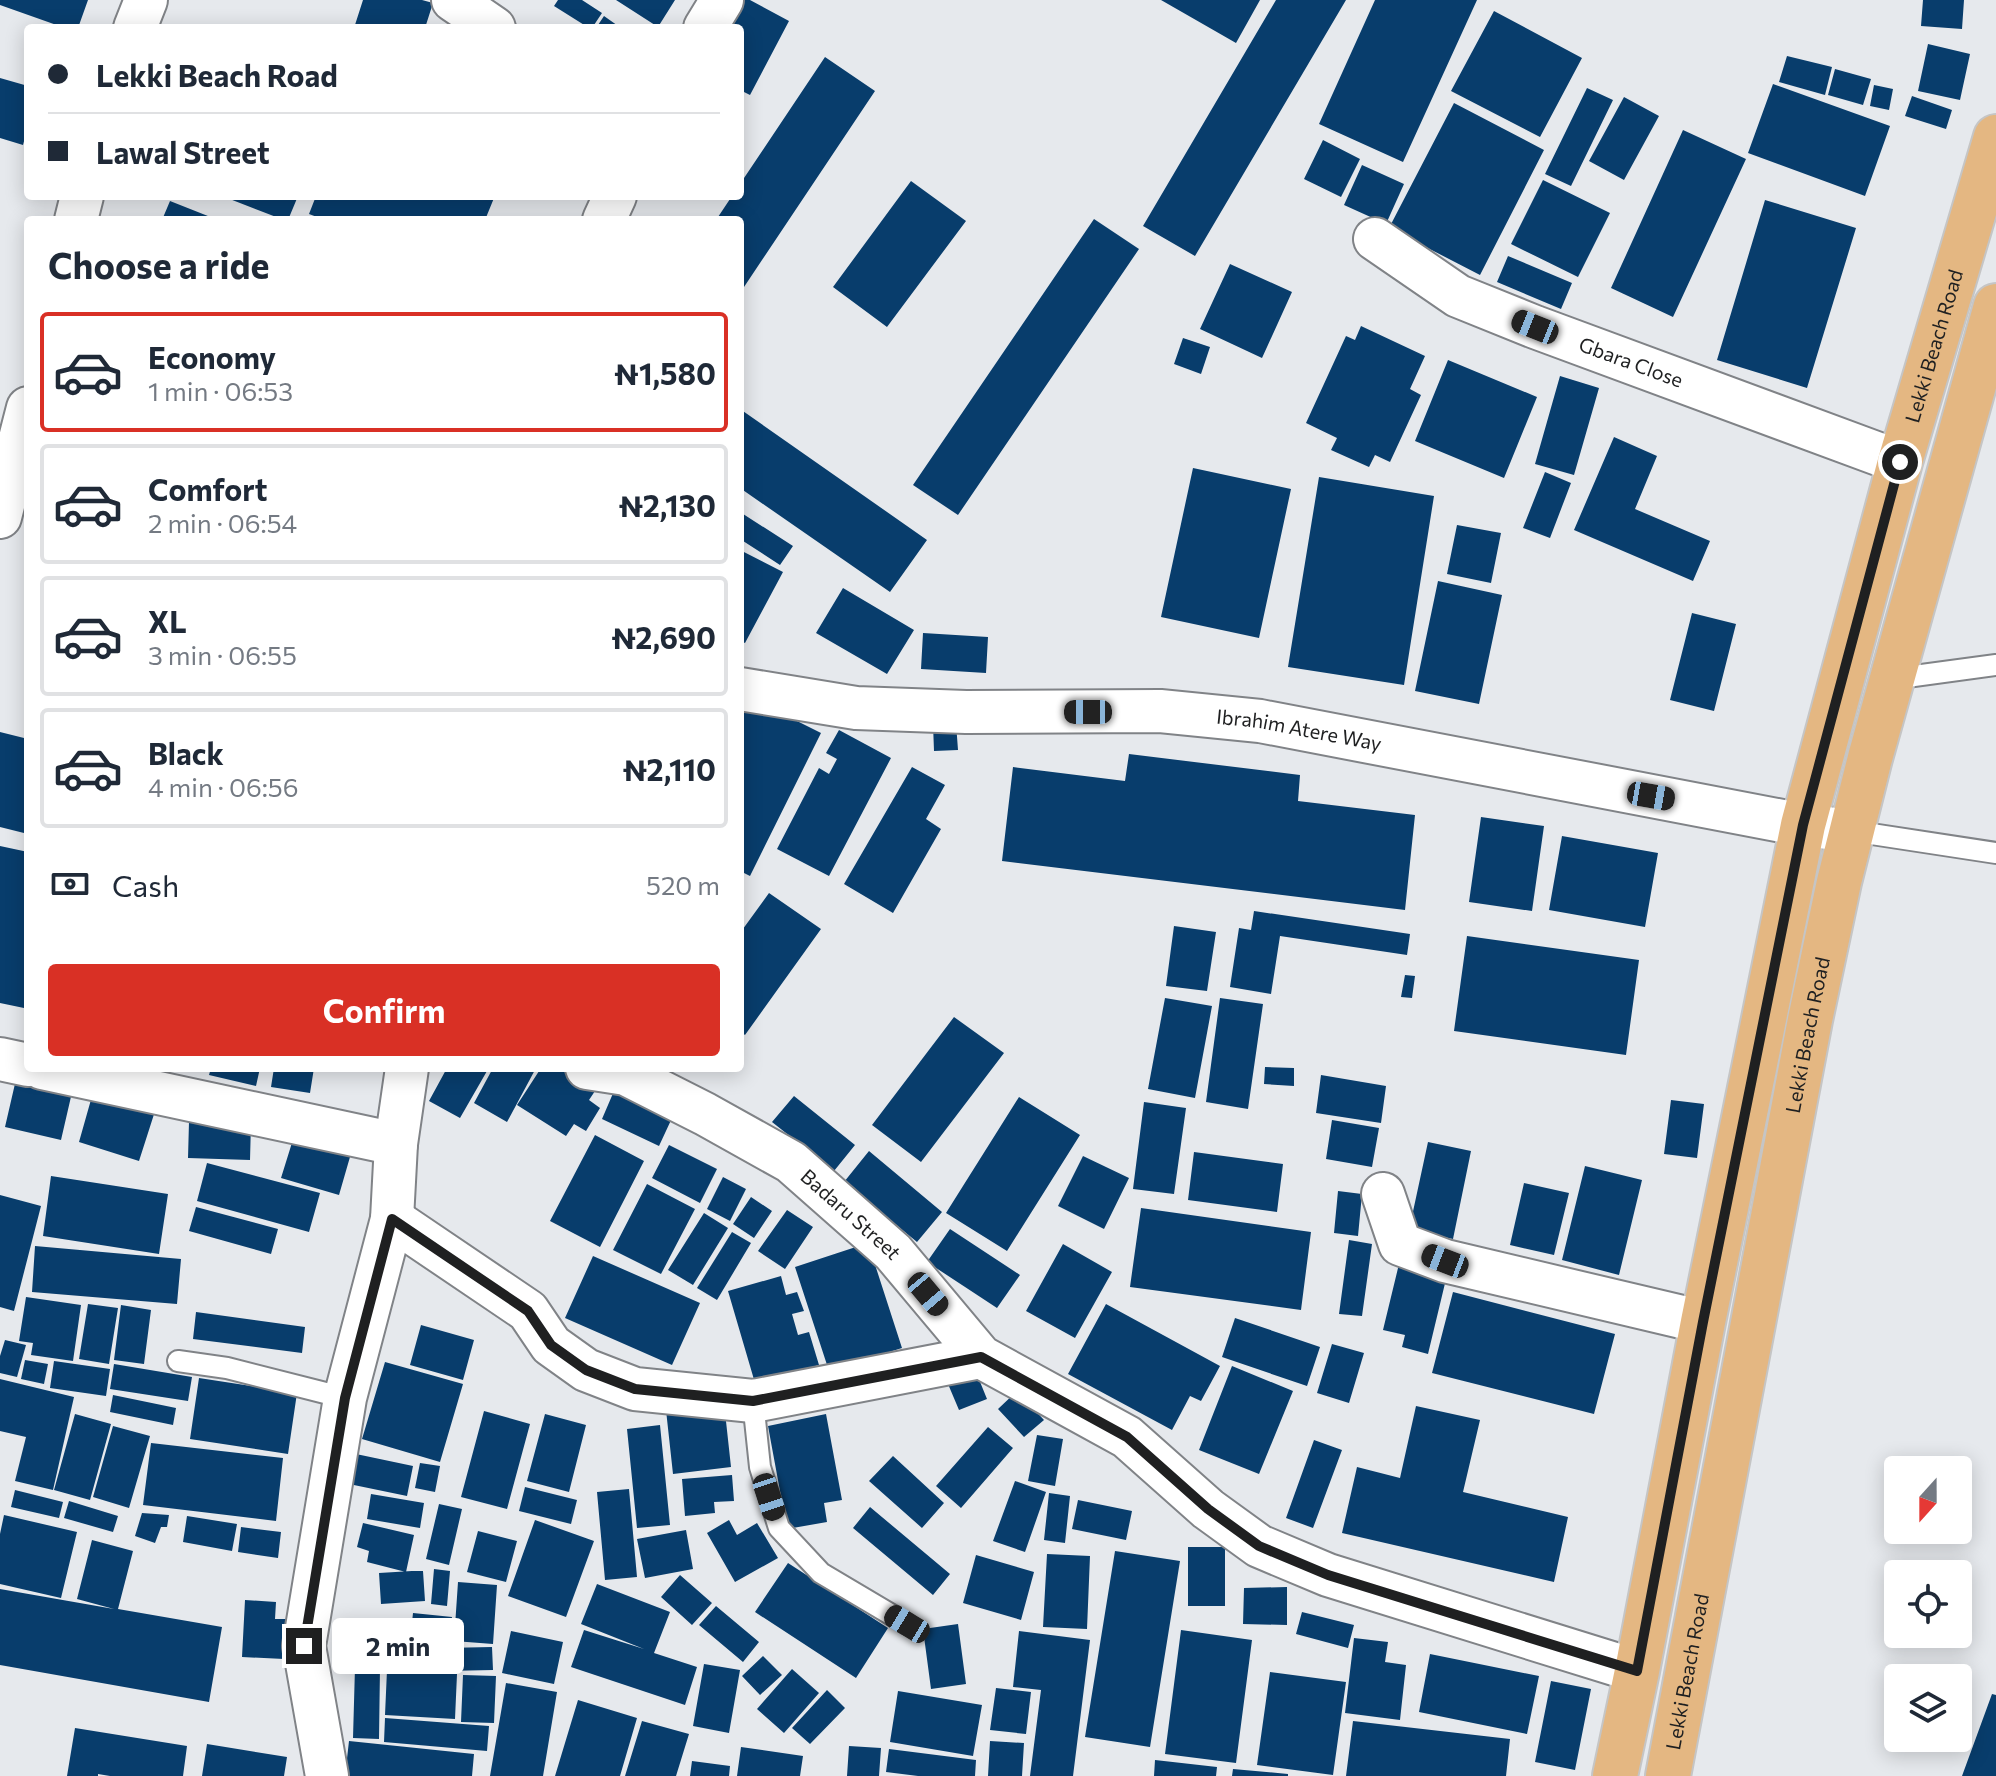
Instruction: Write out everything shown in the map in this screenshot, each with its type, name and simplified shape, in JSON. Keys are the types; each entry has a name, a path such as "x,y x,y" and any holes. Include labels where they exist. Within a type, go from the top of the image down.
{"main road":[{"name":"Lekki Beach Road","path":"1615,1776 1803,825 1900,462 1996,137"},
{"name":"Lekki Beach Road","path":"1668,1776 1807,1036 1839,882 1996,306"}],"street":[{"path":"137,24 146,0"},
{"path":"453,0 488,24"},
{"path":"707,24 722,0"},
{"name":"Gbara Close","path":"1375,239 1458,296 1900,462"},
{"path":"0,517 24,424"},
{"name":"Ibrahim Atere Way","path":"744,690 856,708 966,712 1160,711 1260,721 1803,825 1852,831"},
{"path":"0,1059 24,1064"},
{"path":"61,1072 396,1144"},
{"path":"327,1776 304,1646 345,1398 392,1219 396,1144 406,1072"},
{"name":"Badaru Street","path":"613,1072 626,1074 791,1162 893,1252 981,1357 1127,1437 1208,1509 1259,1546 1328,1575 1637,1671"},
{"path":"1383,1194 1400,1244 1445,1261 1703,1322"},
{"path":"392,1219 528,1311 551,1345 586,1370 635,1389 753,1401 981,1357"}],"lane":[{"path":"1892,679 1996,665"},
{"path":"1852,831 1996,853"},
{"path":"178,1361 227,1368 345,1398"},
{"path":"753,1401 760,1467 779,1528 821,1573 907,1624"}],"building":[{"path":"0,0 88,0 79,24 54,24 0,5"},
{"path":"363,0 422,0 433,3 426,24 355,24"},
{"path":"558,0 582,0 602,13 595,24 583,24 554,6"},
{"path":"616,0 675,0 660,24 653,24"},
{"path":"738,0 750,0 789,21 750,95 744,92 744,24 725,24"},
{"path":"1161,0 1260,0 1236,43"},
{"path":"1276,0 1346,0 1195,256 1143,226"},
{"path":"1375,0 1477,0 1403,162 1319,124"},
{"path":"1923,0 1964,0 1962,29 1921,26"},
{"path":"1494,11 1582,58 1540,137 1451,91"},
{"path":"604,16 615,24 599,24"},
{"path":"1928,44 1970,54 1960,100 1918,91"},
{"path":"1787,56 1832,67 1825,95 1779,82"},
{"path":"825,57 875,91 744,287 744,216 719,216 729,200 744,200 744,178"},
{"path":"1835,69 1871,79 1863,105 1828,95"},
{"path":"0,78 24,85 24,141 23,145 0,138"},
{"path":"1773,84 1890,126 1865,196 1748,153"},
{"path":"1874,85 1893,89 1889,110 1870,106"},
{"path":"1587,88 1613,100 1571,186 1545,174"},
{"path":"1912,96 1952,110 1946,129 1905,116"},
{"path":"1624,97 1659,116 1624,180 1589,161"},
{"path":"1454,103 1544,150 1480,275 1389,228"},
{"path":"1683,130 1746,159 1673,317 1611,288"},
{"path":"1323,140 1360,159 1341,197 1304,179"},
{"path":"1362,165 1404,184 1386,224 1344,205"},
{"path":"1543,180 1610,213 1578,277 1511,244"},
{"path":"911,181 966,221 887,327 833,287"},
{"path":"232,200 296,200 290,216 274,216"},
{"path":"314,200 493,200 487,216 309,214"},
{"path":"1765,200 1856,228 1807,388 1717,360"},
{"path":"170,201 208,216 164,216"},
{"path":"1094,219 1139,249 958,515 913,485"},
{"path":"1508,256 1572,283 1561,309 1497,282"},
{"path":"1230,264 1292,292 1262,358 1200,329"},
{"path":"1361,326 1425,356 1410,389 1421,395 1390,462 1375,455 1369,467 1331,450 1337,438 1306,423 1346,336 1355,340"},
{"path":"1183,338 1210,347 1201,374 1174,364"},
{"path":"1448,360 1537,397 1504,478 1415,441"},
{"path":"1560,376 1599,388 1574,475 1535,464"},
{"path":"744,412 927,540 890,592 744,491"},
{"path":"1614,437 1657,456 1635,509 1710,541 1693,581 1574,530"},
{"path":"1193,468 1291,489 1259,638 1161,617"},
{"path":"1545,472 1571,483 1550,538 1523,528"},
{"path":"1319,477 1434,496 1404,685 1288,667"},
{"path":"744,515 793,546 780,565 744,542"},
{"path":"1457,525 1501,533 1491,583 1447,574"},
{"path":"744,552 783,572 744,643"},
{"path":"1438,581 1502,595 1479,704 1415,691"},
{"path":"843,588 914,630 887,674 816,633"},
{"path":"1692,613 1736,624 1714,711 1670,700"},
{"path":"923,633 988,637 986,673 921,669"},
{"path":"751,698 821,733 750,876 744,873 744,712"},
{"path":"956,723 958,750 934,751 933,724"},
{"path":"839,730 891,758 829,876 777,849 819,768 829,774 837,759 826,753"},
{"path":"0,732 24,738 24,833 0,827"},
{"path":"1129,754 1300,775 1298,801 1415,815 1405,910 1002,861 1013,767 1125,781"},
{"path":"912,767 945,785 926,819 941,829 893,913 844,884"},
{"path":"1481,817 1544,826 1532,911 1469,902"},
{"path":"1562,836 1658,853 1645,927 1549,910"},
{"path":"0,846 24,851 24,1008 0,1003"},
{"path":"769,893 821,929 745,1035 744,1034 744,927"},
{"path":"1254,911 1410,934 1407,955 1280,936 1271,994 1230,987 1239,928 1251,930"},
{"path":"1174,926 1216,932 1207,991 1166,986"},
{"path":"1467,936 1639,960 1626,1055 1454,1031"},
{"path":"1405,975 1415,976 1412,998 1401,997"},
{"path":"1165,998 1212,1006 1195,1098 1148,1089"},
{"path":"1220,998 1263,1004 1248,1109 1206,1102"},
{"path":"954,1017 1004,1053 921,1162 872,1125"},
{"path":"1265,1067 1294,1068 1294,1086 1264,1084"},
{"path":"210,1072 259,1072 256,1086 209,1075"},
{"path":"273,1072 313,1072 310,1093 271,1087"},
{"path":"445,1072 486,1072 460,1118 429,1101"},
{"path":"491,1072 534,1072 507,1122 474,1103"},
{"path":"538,1072 564,1072 595,1091 589,1100 600,1108 586,1131 574,1124 566,1136 517,1105"},
{"path":"17,1075 73,1088 61,1140 5,1127"},
{"path":"1321,1075 1386,1086 1381,1123 1316,1113"},
{"path":"94,1089 156,1108 139,1161 79,1142"},
{"path":"614,1091 672,1118 659,1146 602,1119"},
{"path":"794,1096 855,1145 834,1171 772,1122"},
{"path":"1019,1097 1080,1135 1007,1251 946,1213"},
{"path":"1671,1100 1704,1104 1697,1158 1664,1154"},
{"path":"1144,1102 1186,1108 1174,1194 1133,1189"},
{"path":"1332,1120 1379,1128 1372,1167 1326,1159"},
{"path":"189,1122 251,1123 250,1160 188,1158"},
{"path":"295,1133 352,1150 339,1195 281,1178"},
{"path":"595,1135 644,1161 600,1247 550,1221"},
{"path":"1428,1142 1471,1151 1453,1239 1409,1230"},
{"path":"669,1145 717,1169 700,1203 652,1178"},
{"path":"869,1151 942,1212 917,1242 844,1182"},
{"path":"1194,1152 1283,1164 1277,1212 1188,1200"},
{"path":"1083,1156 1129,1178 1104,1229 1058,1206"},
{"path":"207,1163 320,1193 309,1232 197,1201"},
{"path":"1585,1166 1642,1180 1619,1275 1562,1260"},
{"path":"51,1176 168,1194 159,1254 43,1236"},
{"path":"723,1177 746,1189 730,1221 707,1209"},
{"path":"1524,1183 1569,1193 1554,1255 1510,1245"},
{"path":"647,1184 695,1209 661,1274 613,1250"},
{"path":"1338,1191 1362,1194 1358,1236 1334,1233"},
{"path":"0,1195 41,1206 14,1311 0,1307"},
{"path":"751,1197 772,1211 754,1238 733,1224"},
{"path":"196,1207 278,1229 271,1254 189,1231"},
{"path":"1141,1208 1311,1232 1301,1310 1130,1287"},
{"path":"787,1210 813,1227 785,1269 758,1251"},
{"path":"704,1213 728,1228 693,1285 668,1270"},
{"path":"950,1229 1020,1275 997,1308 927,1262"},
{"path":"732,1232 751,1243 717,1300 697,1288"},
{"path":"1349,1240 1372,1244 1362,1316 1339,1314"},
{"path":"868,1243 902,1348 829,1371 795,1267"},
{"path":"1063,1244 1112,1272 1075,1338 1026,1311"},
{"path":"35,1246 181,1259 177,1304 32,1292"},
{"path":"593,1256 700,1303 672,1365 565,1318"},
{"path":"1399,1264 1447,1275 1428,1354 1402,1347 1405,1335 1383,1330"},
{"path":"781,1276 786,1295 797,1292 804,1311 792,1314 798,1335 809,1332 819,1365 755,1383 728,1291"},
{"path":"1453,1292 1615,1334 1594,1414 1432,1373"},
{"path":"26,1297 81,1305 73,1361 31,1355 33,1343 19,1341"},
{"path":"88,1304 118,1308 109,1364 79,1359"},
{"path":"1106,1304 1220,1366 1201,1401 1190,1396 1172,1430 1068,1374"},
{"path":"121,1305 151,1310 144,1364 114,1360"},
{"path":"196,1312 305,1327 302,1353 193,1339"},
{"path":"1235,1318 1320,1347 1307,1386 1222,1357"},
{"path":"421,1325 474,1340 463,1380 410,1365"},
{"path":"5,1340 26,1345 17,1377 0,1373 0,1356"},
{"path":"1332,1344 1364,1353 1349,1403 1317,1393"},
{"path":"25,1360 48,1364 44,1384 21,1379"},
{"path":"54,1361 110,1369 106,1396 50,1388"},
{"path":"385,1362 463,1384 440,1462 362,1439"},
{"path":"114,1364 192,1377 188,1401 110,1389"},
{"path":"1232,1366 1293,1391 1259,1474 1199,1450"},
{"path":"976,1372 987,1399 959,1410 948,1384"},
{"path":"199,1378 297,1393 288,1454 190,1439"},
{"path":"0,1379 74,1397 53,1490 15,1481 26,1437 0,1431"},
{"path":"1017,1391 1044,1420 1024,1437 998,1409"},
{"path":"113,1395 176,1408 173,1425 110,1412"},
{"path":"724,1403 731,1467 673,1474 666,1410"},
{"path":"1416,1406 1480,1420 1463,1492 1568,1517 1554,1582 1342,1533 1357,1467 1400,1478"},
{"path":"484,1411 530,1424 507,1509 461,1497"},
{"path":"75,1414 111,1424 90,1500 54,1490"},
{"path":"545,1414 586,1425 569,1492 527,1481"},
{"path":"826,1414 842,1500 824,1503 827,1522 787,1529 768,1426"},
{"path":"660,1425 670,1525 637,1528 627,1429"},
{"path":"113,1426 150,1436 129,1508 93,1497"},
{"path":"988,1427 1013,1448 961,1508 936,1486"},
{"path":"1037,1435 1063,1439 1055,1486 1028,1481"},
{"path":"1314,1440 1342,1450 1313,1528 1286,1518"},
{"path":"151,1443 283,1458 276,1521 143,1505"},
{"path":"356,1454 413,1466 407,1496 349,1484"},
{"path":"893,1456 944,1503 922,1528 869,1481"},
{"path":"420,1463 440,1466 435,1492 415,1488"},
{"path":"732,1475 734,1501 714,1502 715,1513 685,1516 682,1479"},
{"path":"1015,1481 1046,1492 1025,1552 993,1541"},
{"path":"525,1487 577,1500 571,1524 519,1511"},
{"path":"629,1489 637,1577 605,1580 597,1492"},
{"path":"15,1490 63,1502 59,1518 11,1507"},
{"path":"1049,1493 1070,1496 1065,1543 1044,1540"},
{"path":"371,1494 424,1503 420,1528 367,1519"},
{"path":"1078,1500 1132,1511 1126,1540 1072,1529"},
{"path":"69,1501 118,1516 113,1532 64,1518"},
{"path":"439,1504 462,1509 449,1565 426,1559"},
{"path":"870,1507 950,1574 933,1595 853,1528"},
{"path":"142,1513 169,1515 167,1527 161,1527 155,1543 135,1536"},
{"path":"4,1515 77,1532 61,1598 0,1584 0,1534"},
{"path":"187,1516 237,1524 232,1551 183,1542"},
{"path":"535,1520 594,1541 566,1617 508,1596"},
{"path":"729,1520 737,1535 757,1523 778,1558 735,1582 707,1533"},
{"path":"363,1523 414,1535 406,1572 367,1562 369,1551 357,1547"},
{"path":"241,1527 281,1532 278,1558 238,1552"},
{"path":"686,1530 693,1569 645,1578 637,1539"},
{"path":"478,1531 517,1541 506,1582 467,1572"},
{"path":"92,1540 133,1551 118,1609 222,1627 209,1702 0,1665 0,1589 114,1609 77,1599"},
{"path":"1188,1547 1225,1547 1225,1606 1188,1606"},
{"path":"1115,1551 1180,1561 1150,1747 1085,1737"},
{"path":"1047,1554 1090,1556 1087,1629 1043,1627"},
{"path":"976,1555 1034,1572 1021,1620 963,1603"},
{"path":"788,1563 888,1628 856,1678 755,1612"},
{"path":"434,1569 450,1571 447,1606 431,1604"},
{"path":"423,1571 425,1601 381,1604 379,1573"},
{"path":"680,1575 712,1603 692,1625 661,1597"},
{"path":"458,1582 497,1585 493,1644 454,1641"},
{"path":"597,1584 670,1612 654,1653 697,1667 685,1705 571,1667 584,1630 644,1649 581,1624"},
{"path":"1287,1587 1287,1625 1243,1624 1244,1588"},
{"path":"245,1600 276,1602 275,1619 286,1619 284,1659 242,1657"},
{"path":"716,1606 759,1642 743,1662 699,1625"},
{"path":"1302,1612 1354,1625 1348,1648 1296,1634"},
{"path":"413,1613 452,1617 449,1645 410,1641"},
{"path":"958,1624 966,1684 931,1689 923,1629"},
{"path":"1181,1630 1252,1640 1236,1763 1165,1754"},
{"path":"511,1631 563,1642 554,1684 502,1673"},
{"path":"1019,1631 1090,1640 1073,1776 1030,1776 1041,1690 1013,1687"},
{"path":"1354,1638 1388,1642 1385,1662 1406,1665 1400,1720 1345,1713"},
{"path":"395,1644 418,1645 418,1667 394,1666"},
{"path":"343,1646 364,1647 364,1661 343,1662"},
{"path":"422,1647 442,1649 441,1668 421,1666"},
{"path":"492,1647 493,1670 445,1671 444,1648"},
{"path":"1430,1654 1539,1676 1527,1734 1419,1712"},
{"path":"763,1656 782,1675 760,1695 742,1676"},
{"path":"704,1664 740,1670 729,1733 693,1726"},
{"path":"355,1667 380,1667 379,1739 353,1738"},
{"path":"792,1669 819,1693 784,1733 757,1709"},
{"path":"387,1670 457,1674 455,1719 385,1715"},
{"path":"1270,1672 1346,1682 1333,1775 1257,1765"},
{"path":"463,1675 496,1676 494,1723 461,1722"},
{"path":"1551,1681 1591,1689 1575,1770 1535,1762"},
{"path":"506,1683 557,1692 543,1776 490,1776"},
{"path":"996,1688 1031,1692 1026,1734 990,1730"},
{"path":"827,1690 845,1708 810,1744 792,1728"},
{"path":"898,1691 982,1705 973,1756 890,1742"},
{"path":"1992,1694 1996,1695 1996,1776 1962,1776"},
{"path":"578,1700 637,1718 620,1776 555,1776"},
{"path":"385,1718 489,1726 487,1751 384,1742"},
{"path":"642,1721 689,1734 676,1776 625,1776"},
{"path":"1353,1721 1510,1739 1506,1776 1346,1776"},
{"path":"75,1728 187,1746 183,1776 67,1776"},
{"path":"349,1741 474,1754 472,1776 345,1776"},
{"path":"990,1741 1024,1743 1022,1776 988,1776"},
{"path":"207,1744 287,1757 284,1776 202,1776"},
{"path":"849,1746 881,1748 879,1776 847,1776"},
{"path":"741,1747 803,1756 800,1776 737,1776"},
{"path":"889,1749 976,1760 975,1776 918,1776 886,1772"},
{"path":"1155,1760 1217,1767 1216,1776 1154,1776"},
{"path":"692,1761 730,1766 729,1776 690,1776"},
{"path":"1233,1769 1288,1774 1288,1776 1232,1776"}],"route":[{"path":"304,1646 345,1398 392,1219 528,1311 551,1345 586,1370 635,1389 753,1401 981,1357 1127,1437 1208,1509 1259,1546 1328,1575 1637,1671 1703,1322 1803,825 1900,462"}]}
